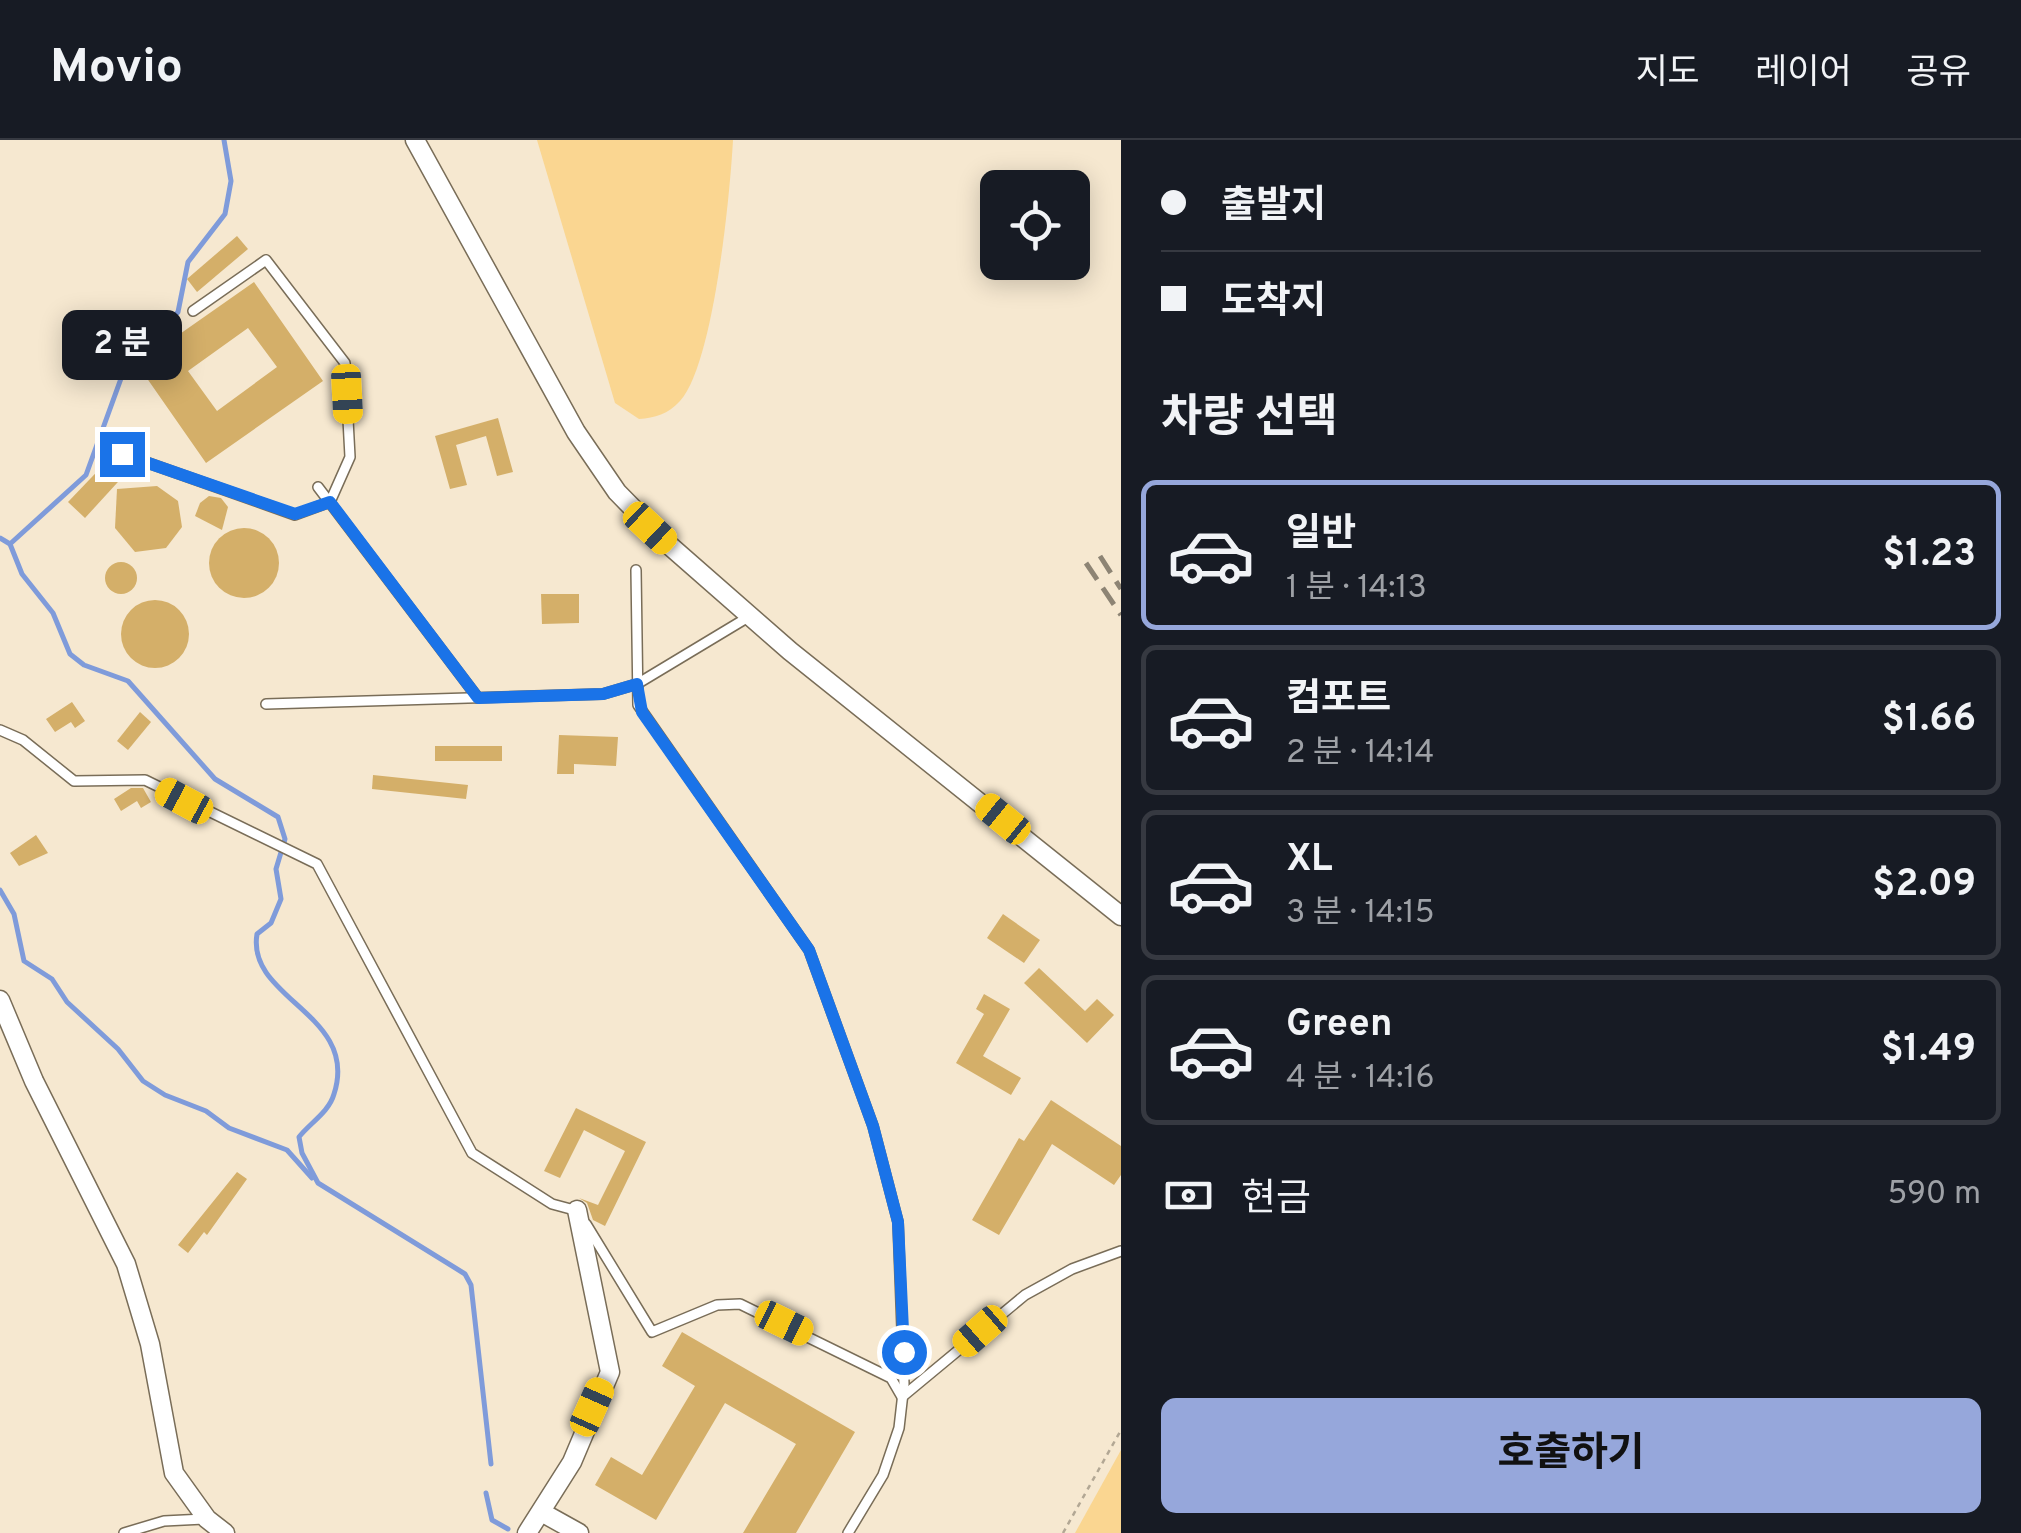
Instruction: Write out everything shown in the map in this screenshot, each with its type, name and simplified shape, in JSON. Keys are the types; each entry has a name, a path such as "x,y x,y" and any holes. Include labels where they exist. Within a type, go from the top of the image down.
{"street":[{"path":"415,140 606,478 650,528 750,616 1121,916"},
{"path":"0,1000 34,1081 126,1264 150,1344 170,1464 207,1519 225,1533"},
{"path":"528,1532 572,1462 610,1372 578,1210"},
{"path":"543,1513 578,1533"}],"lane":[{"path":"122,454 295,514 330,502 350,457 345,363 266,260 193,310"},
{"path":"318,487 478,698"},
{"path":"636,570 637,684 642,712 787,913 814,960 873,1126 898,1222 902,1398 896,1448 848,1533"},
{"path":"266,704 603,694 637,684 750,616"},
{"path":"0,730 23,740 74,782 146,780 317,864 472,1154 552,1204 578,1210 652,1332 717,1305 740,1304 891,1378 902,1398"},
{"path":"902,1398 1025,1294 1072,1269 1121,1251"},
{"path":"124,1533 164,1521 207,1519"}],"path":[{"path":"1063,1533 1121,1430"}],"shaded area":[{"path":"537,140 733,140 718,277 702,352 680,401 661,414 639,419 615,403"},
{"path":"1121,1450 1121,1533 1075,1533"}],"building":[{"path":"237,236 248,249 197,292 187,279"},
{"path":"254,282 323,381 206,463 137,364","holes":["248,328 277,367 217,411 188,371"]},
{"path":"498,418 513,472 497,476 486,436 456,445 467,485 450,489 435,436"},
{"path":"112,456 128,471 85,518 68,502"},
{"path":"157,486 178,501 182,527 166,548 135,552 115,528 117,489"},
{"path":"209,496 221,498 228,507 222,530 195,516 200,503"},
{"path":"244,528 258,530 269,538 277,549 277,577 269,588 258,596 244,598 230,596 219,588 211,577 209,563 211,549 219,538 230,530"},
{"path":"121,562 132,567 137,578 132,589 121,594 110,589 105,578 110,567"},
{"path":"541,594 579,594 579,623 542,624"},
{"path":"155,600 168,602 179,610 187,621 187,647 179,658 168,666 155,668 142,666 131,658 123,647 121,634 123,621 131,610 142,602"},
{"path":"72,702 85,721 75,728 71,722 55,732 46,719"},
{"path":"140,712 151,722 128,750 117,741"},
{"path":"559,735 618,737 616,766 574,764 574,774 557,774"},
{"path":"435,746 502,746 502,761 435,761"},
{"path":"373,775 468,785 466,799 372,789"},
{"path":"131,788 143,788 151,802 141,808 137,801 121,811 114,799"},
{"path":"36,835 48,853 19,866 10,853"},
{"path":"1003,914 1040,940 1024,963 987,938"},
{"path":"1039,968 1085,1011 1097,999 1114,1015 1087,1043 1024,983"},
{"path":"984,994 1010,1009 983,1056 1021,1078 1011,1095 956,1063 984,1014 976,1009"},
{"path":"1051,1100 1121,1146 1121,1175 1114,1185 1052,1144 999,1235 972,1220 1019,1138 1024,1141"},
{"path":"576,1108 646,1142 605,1226 593,1220 587,1203 579,1198 598,1205 625,1151 584,1130 560,1178 544,1171"},
{"path":"237,1172 247,1179 207,1235 204,1232 188,1253 178,1245"},
{"path":"682,1332 855,1432 796,1533 743,1533 796,1444 725,1403 656,1520 595,1485 611,1457 642,1475 695,1386 662,1366"}],"waterway":[{"path":"10,544 86,475 123,373 178,312 188,262 225,214 231,181 224,140"},
{"path":"0,538 10,544 22,574 53,613 70,654 84,665 128,681 215,779 278,817 285,839 276,869 281,899 271,923 257,934 258,956 268,975 318,1025 331,1044 338,1067 332,1100 299,1137 302,1153 318,1183 465,1274 471,1285 491,1464"},
{"path":"0,890 14,914 24,961 52,979 67,1002 118,1049 143,1081 165,1095 206,1111 229,1128 287,1150 312,1178"},
{"path":"486,1493 492,1520 508,1529"}],"railway":[{"path":"1100,556 1121,589"},
{"path":"1086,563 1121,615"}],"route":[{"path":"122,454 295,514 330,502 478,698 603,694 637,684 642,712 799,930 809,950 880,1146 898,1222 902,1239 904,1352"}]}
